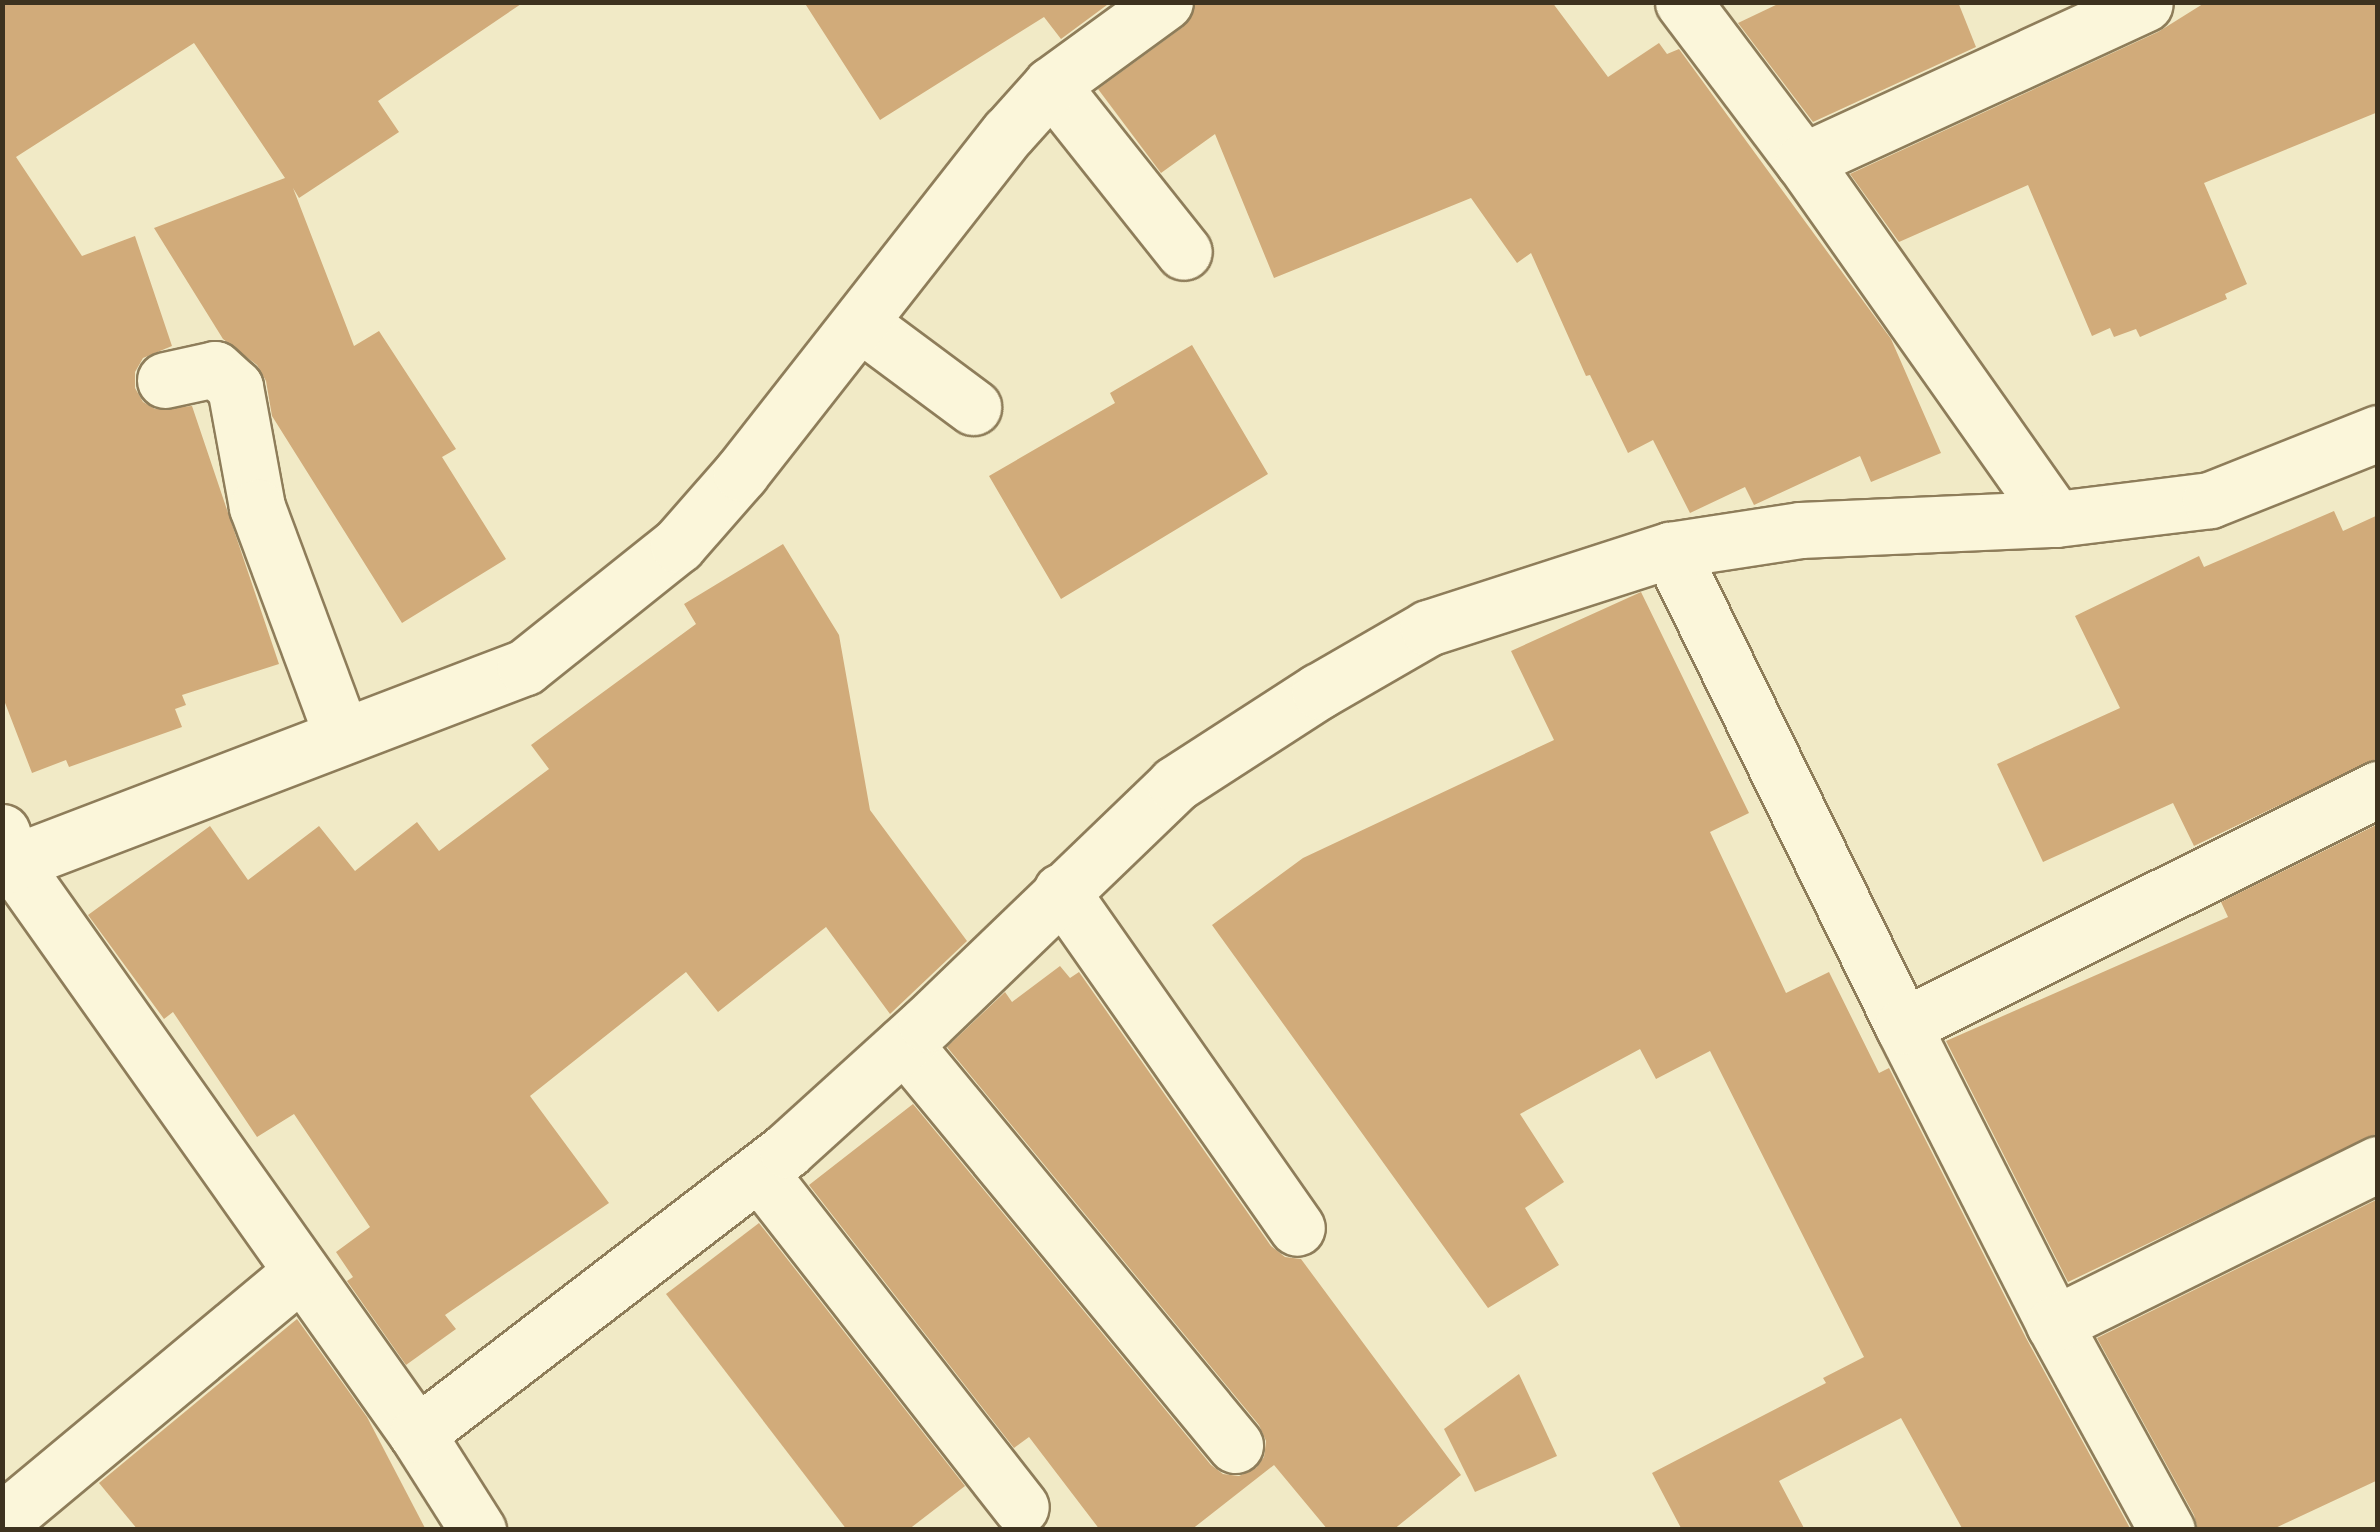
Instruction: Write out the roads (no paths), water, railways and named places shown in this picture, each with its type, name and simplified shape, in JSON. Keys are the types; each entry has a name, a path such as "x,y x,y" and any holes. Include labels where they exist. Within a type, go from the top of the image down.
{"street":[{"path":"478,1530 417,1434 6,854 526,667 612,600 690,530 860,323 1008,133 1052,85 1165,2"},
{"path":"1683,2 1803,161 2056,519"},
{"path":"1803,161 2145,4"},
{"path":"1052,85 1184,252"},
{"path":"860,323 972,407"},
{"path":"165,380 215,369 234,387 257,507 342,736"},
{"path":"417,1434 759,1172 904,1044 1175,784 1319,691 1428,628 1670,550 1800,530 2056,519 2210,500 2378,433"},
{"path":"1670,550 2054,1324 2167,1530"},
{"path":"1903,1026 2378,790"},
{"path":"1061,891 1298,1228"},
{"path":"904,1044 1234,1445"},
{"path":"2054,1324 2378,1164"},
{"path":"759,1172 1022,1507"},
{"path":"2,1521 301,1272"}]}
